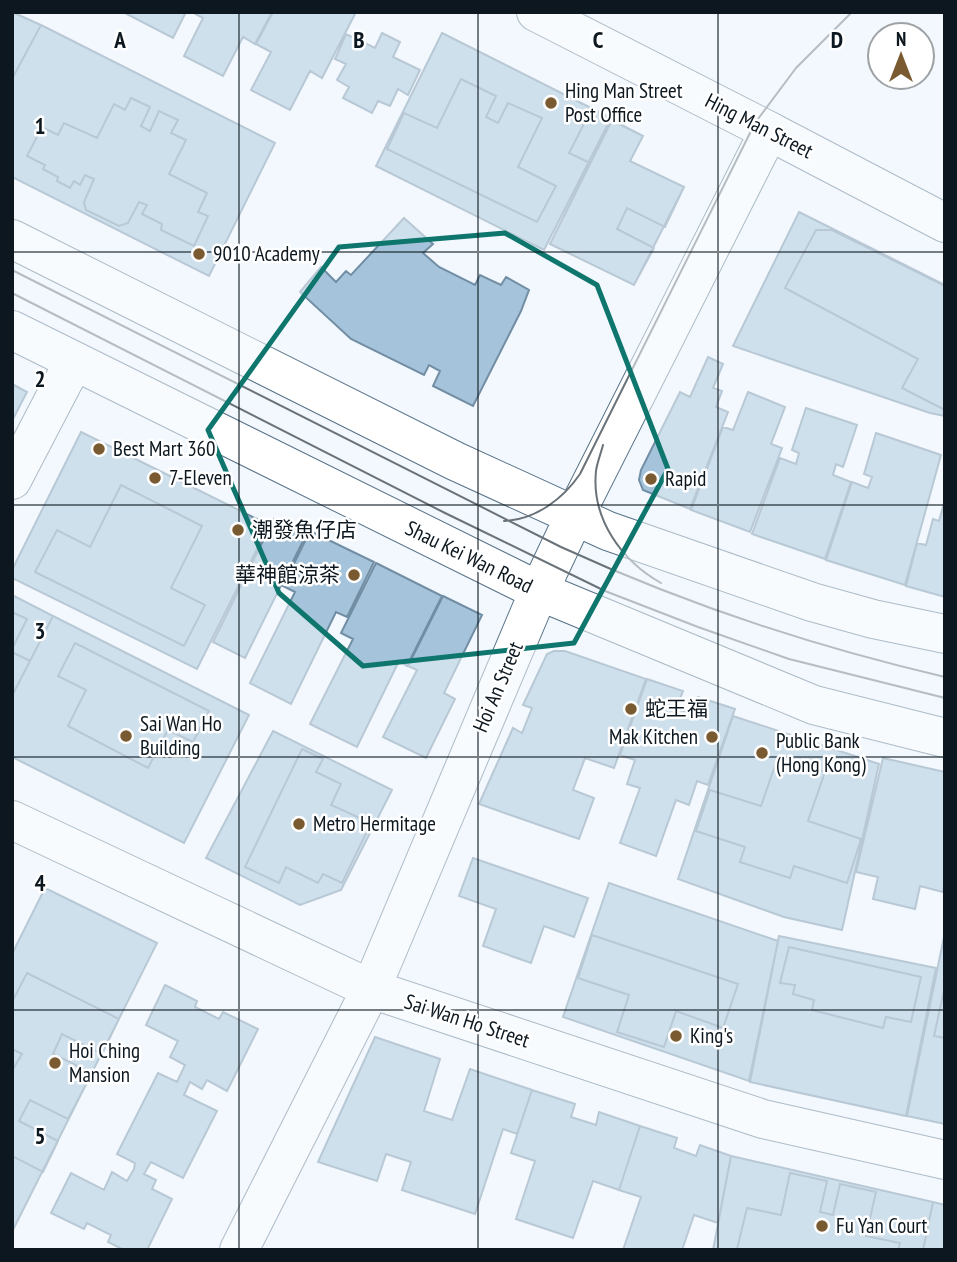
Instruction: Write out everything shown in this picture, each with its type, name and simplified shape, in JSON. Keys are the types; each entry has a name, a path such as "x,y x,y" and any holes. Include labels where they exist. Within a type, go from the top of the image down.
{"street":[{"name":"Hing Man Street","path":"536,12 945,223"},
{"name":"Hoi An Street","path":"239,1250 371,989 539,591 574,517 769,131"},
{"path":"12,239 443,455 574,517 620,536 812,602 873,619 945,634"},
{"name":"Shau Kei Wan Road","path":"12,330 539,591 814,705 945,738"},
{"path":"12,480 74,361"},
{"name":"Sai Wan Ho Street","path":"17,833 371,989 763,1119 945,1160"}],"highlighted area":[{"path":"505,233 597,285 668,469 574,643 363,666 279,593 208,430 339,247"}],"building":[{"path":"12,12 41,25 12,79"},
{"path":"123,12 186,12 173,38"},
{"path":"192,12 272,12 255,44 243,37 223,76 184,56 203,18"},
{"path":"273,12 356,12 322,78 310,71 290,110 251,90 271,52 256,44"},
{"path":"41,25 275,143 209,276 12,177 12,79"},
{"path":"382,33 400,42 393,57 420,70 408,95 398,89 390,106 378,101 372,113 343,98 349,87 337,80 346,64 335,59 346,34 375,48"},
{"path":"442,33 611,118 544,250 376,166"},
{"path":"461,79 496,96 486,117 498,123 508,103 542,118 518,167 556,186 537,222 387,149 404,113 437,128"},
{"path":"131,98 150,107 141,126 150,131 159,111 178,120 171,133 186,140 169,174 207,193 198,212 208,216 194,246 161,230 162,224 142,214 147,205 139,202 128,223 119,226 86,210 84,202 94,179 85,175 80,185 74,181 70,188 43,169 45,165 27,156 42,127 58,135 64,123 97,138 114,104 125,110"},
{"path":"591,110 643,136 630,161 684,187 665,227 627,208 617,229 654,248 634,285 550,244 590,163 569,153"},
{"path":"612,120 643,136 630,161 684,187 634,285 550,244"},
{"path":"799,212 945,285 945,416 733,346"},
{"path":"404,218 433,244 423,253 439,267 475,285 480,275 501,285 506,277 529,290 473,406 433,386 440,371 429,365 424,375 351,339 300,292 321,267 336,282 346,271 351,275"},
{"path":"816,230 832,230 945,286 945,410 902,388 918,359 785,288"},
{"path":"708,357 723,364 713,388 722,391 716,407 728,412 690,509 643,490 639,480 641,470 680,392 690,397"},
{"path":"12,384 27,392 12,421"},
{"path":"748,392 785,407 771,444 782,448 750,532 691,510 723,427 733,430"},
{"path":"806,408 857,425 843,467 836,464 833,475 851,482 825,559 752,534 780,458 796,464 799,453 792,450"},
{"path":"81,432 269,525 197,669 12,578 12,570"},
{"path":"876,433 941,455 905,585 826,560 852,482 868,488 872,477 864,474"},
{"path":"121,485 202,526 171,588 205,605 184,646 35,572 57,530 90,547"},
{"path":"945,500 945,597 906,586 917,543 926,545 933,519 939,521"},
{"path":"274,519 306,535 245,658 213,642"},
{"path":"310,531 374,562 347,617 336,612 291,704 250,683 295,592 283,586"},
{"path":"376,563 442,596 407,666 399,661 357,747 310,724 353,639 341,633"},
{"path":"12,595 53,616 12,696"},
{"path":"443,596 482,615 444,693 455,699 426,758 383,737 417,670 408,666"},
{"path":"12,612 27,619 12,649"},
{"name":"Sai Wan Ho Building","path":"53,616 249,715 184,843 12,757 12,696"},
{"path":"75,643 209,711 193,742 168,730 148,768 68,726 86,690 58,676"},
{"path":"565,651 646,679 614,768 585,758 573,790 594,798 579,839 479,804 513,728 522,733 532,708 523,705 547,654"},
{"path":"12,652 30,661 13,694 12,693"},
{"path":"647,679 683,691 676,708 692,714 698,697 735,709 708,785 697,781 689,805 676,800 656,856 620,843 640,788 627,784 635,760 620,755"},
{"path":"733,716 879,764 842,930 784,917 678,879"},
{"name":"Metro Hermitage","path":"273,731 392,790 341,890 300,905 206,858"},
{"path":"302,749 323,759 316,772 341,784 331,805 371,823 342,883 323,874 318,883 286,867 279,883 245,867"},
{"path":"778,757 825,772 808,821 861,839 847,883 794,866 790,878 740,862 745,847 696,831 710,790 761,806"},
{"path":"883,758 945,772 943,892 920,886 915,909 873,899 878,877 856,872"},
{"path":"473,858 588,898 574,937 544,926 531,963 483,946 496,909 459,896"},
{"path":"609,883 778,941 749,1081 563,1017"},
{"name":"Hoi Ching Mansion","path":"45,888 157,943 14,1228 12,954"},
{"path":"945,932 945,1124 907,1116"},
{"path":"592,935 738,984 723,1028 676,1011 664,1047 617,1032 629,995 578,978"},
{"path":"779,936 936,968 906,1116 750,1082"},
{"path":"789,947 921,977 911,1022 886,1017 883,1028 812,1010 814,1000 793,994 795,985 780,983"},
{"path":"27,973 119,1019 102,1054 62,1034 53,1054 92,1073 68,1119 30,1100 19,1121 58,1141 43,1172 12,1156 12,1071 22,1054 12,1049 12,1002"},
{"path":"165,985 197,1001 195,1007 219,1019 223,1012 258,1029 227,1091 207,1080 202,1089 190,1082 184,1095 217,1111 183,1178 151,1162 144,1174 156,1180 152,1189 172,1199 147,1250 124,1250 108,1242 111,1235 87,1223 84,1229 51,1213 71,1173 104,1190 112,1172 127,1181 134,1169 135,1163 117,1154 158,1073 177,1082 185,1065 170,1057 178,1041 146,1025"},
{"path":"945,986 945,1038 934,1036"},
{"path":"375,1037 440,1059 424,1111 452,1120 470,1069 532,1090 517,1134 503,1129 475,1214 402,1190 411,1162 386,1154 377,1181 318,1162"},
{"path":"532,1090 575,1104 571,1117 596,1125 599,1112 640,1126 619,1190 593,1181 573,1238 516,1219 535,1161 511,1153"},
{"path":"640,1126 677,1138 674,1148 696,1156 700,1145 731,1156 718,1223 694,1215 682,1250 623,1250 641,1197 619,1190"},
{"name":"Fu Yan Court","path":"731,1156 933,1202 923,1250 713,1250"},
{"path":"790,1173 827,1181 820,1212 833,1215 840,1184 876,1192 866,1236 900,1243 898,1250 737,1249 747,1208 781,1215"},
{"path":"933,1202 945,1205 945,1250 923,1250"}],"tram line":[{"path":"504,521 527,517 557,500 580,474 755,123 796,68 852,12"},
{"path":"12,270 561,547 608,568 750,622 846,652 945,677"},
{"path":"12,293 445,513 605,591 789,659 945,698"},
{"path":"603,445 597,468 596,489 604,522 622,551 661,583"}],"place":[{"name":"Hing Man Street Post Office","path":"551,103"},
{"name":"9010 Academy","path":"199,254"},
{"name":"Best Mart 360","path":"99,449"},
{"name":"7-Eleven","path":"155,478"},
{"name":"Rapid","path":"651,479"},
{"name":"潮發魚仔店","path":"238,530"},
{"name":"華神館涼茶","path":"354,575"},
{"name":"蛇王福","path":"631,709"},
{"name":"Sai Wan Ho Building","path":"126,736"},
{"name":"Mak Kitchen","path":"712,737"},
{"name":"Public Bank (Hong Kong)","path":"762,753"},
{"name":"Metro Hermitage","path":"299,824"},
{"name":"King's","path":"676,1036"},
{"name":"Hoi Ching Mansion","path":"55,1063"},
{"name":"Fu Yan Court","path":"822,1226"}]}
